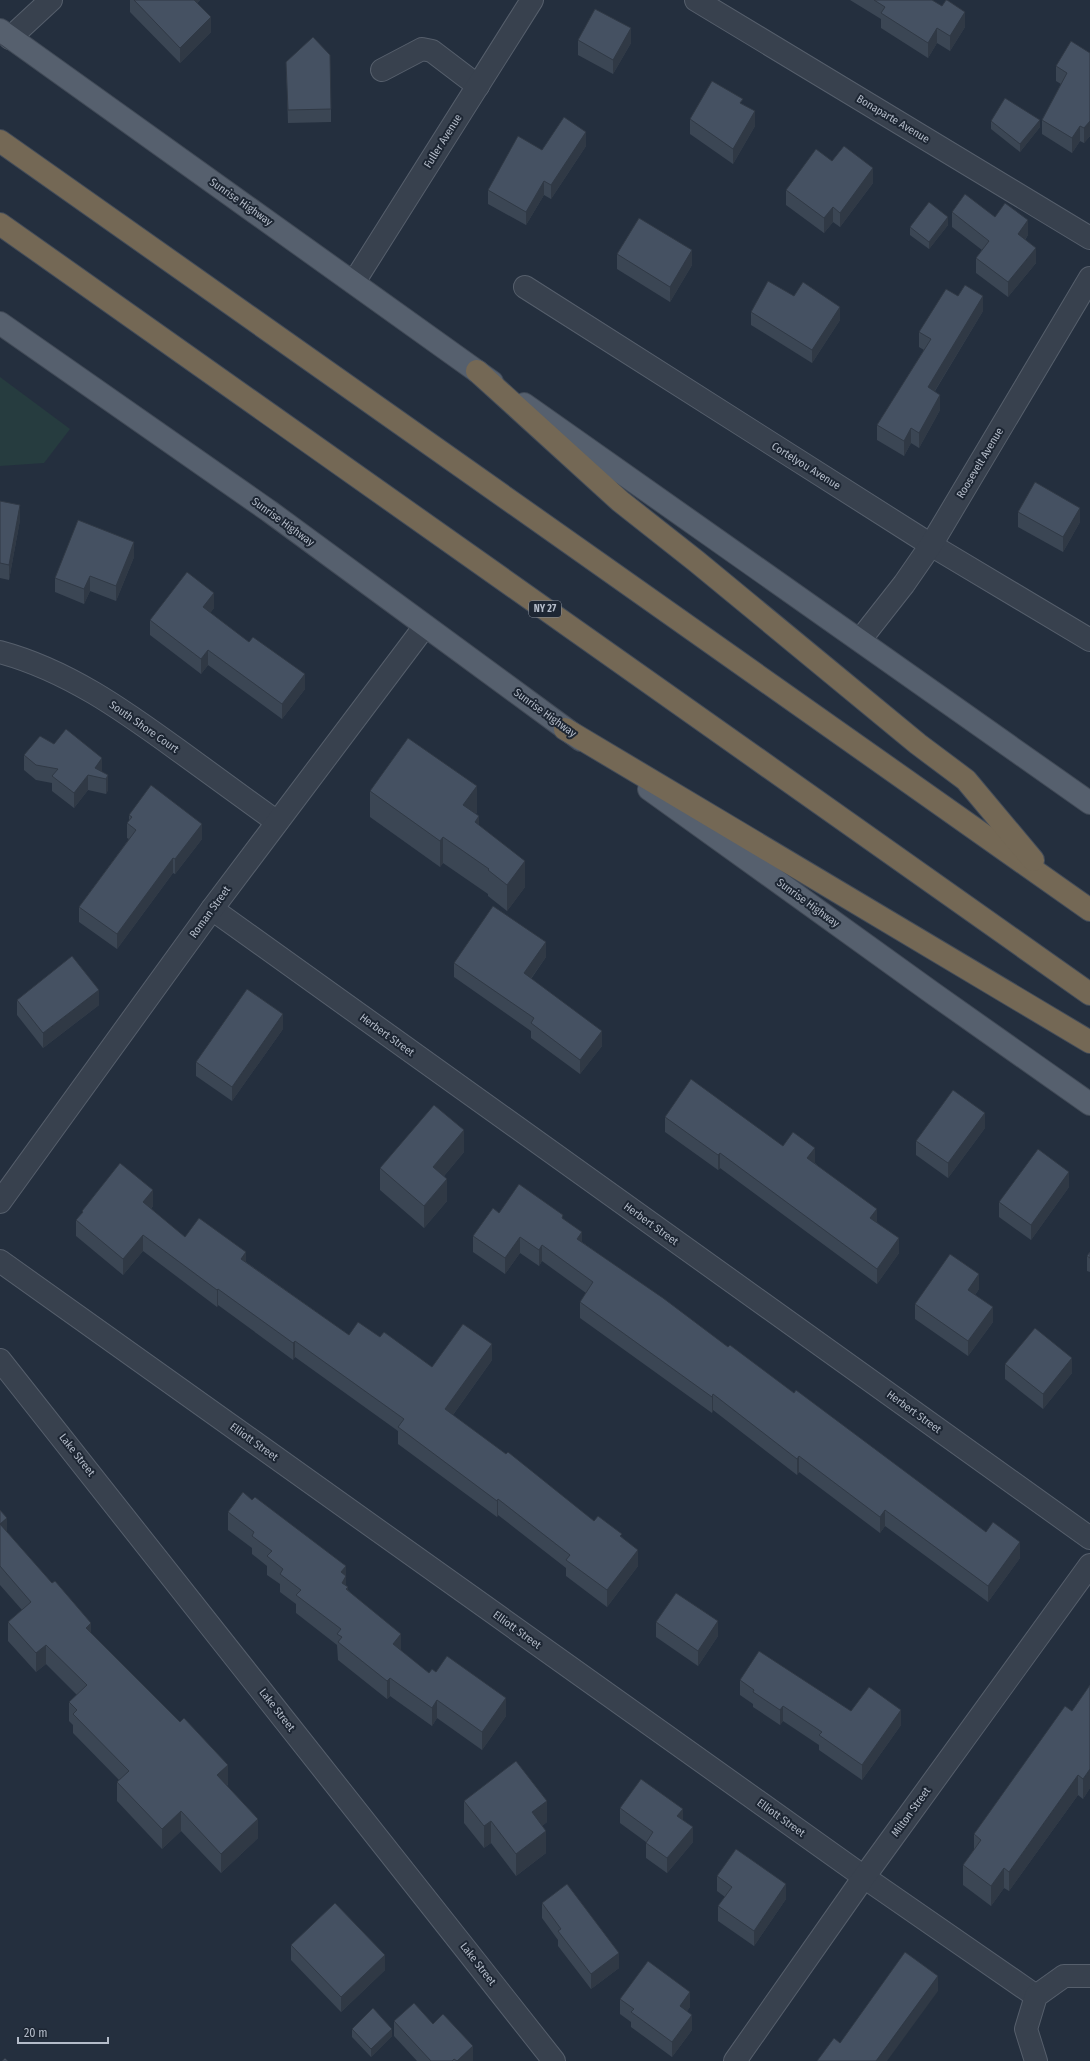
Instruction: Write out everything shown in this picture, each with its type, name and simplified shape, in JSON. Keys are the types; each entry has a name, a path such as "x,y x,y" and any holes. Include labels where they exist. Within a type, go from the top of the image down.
{"highway":[{"path":"0,141 1090,910"},
{"name":"NY 27","path":"0,224 1090,994"},
{"path":"478,371 620,501 702,566 918,744 966,780 1053,884"},
{"path":"565,729 1090,1042"}],"main road":[{"name":"Sunrise Highway","path":"5,34 478,371 1090,803"},
{"name":"Sunrise Highway","path":"0,323 269,511 565,729 1090,1104"}],"street":[{"path":"5,34 51,0"},
{"name":"Fuller Avenue","path":"354,282 532,0"},
{"name":"Bonaparte Avenue","path":"696,0 1090,238"},
{"path":"382,70 422,49 432,51 478,86"},
{"name":"Roosevelt Avenue","path":"860,640 904,584 931,545 1090,278"},
{"name":"Cortelyou Avenue","path":"526,287 931,545 1090,640"},
{"name":"Roman Street","path":"0,1202 212,909 425,626"},
{"name":"South Shore Court","path":"0,652 22,658 54,671 111,702 277,822"},
{"name":"Herbert Street","path":"212,909 1090,1538"},
{"name":"Elliott Street","path":"0,1261 864,1878 1036,1996"},
{"name":"Lake Street","path":"0,1360 552,2060"},
{"name":"Milton Street","path":"735,2061 864,1878 1090,1565"},
{"path":"1036,2061 1026,2029 1036,1996 1064,1976 1090,1976"}],"green space":[{"path":"0,377 70,429 44,463 0,466"}],"building":[{"path":"134,0 194,0 211,17 180,48"},
{"path":"874,0 932,0 942,6 947,0 965,12 950,36 937,28 928,43 881,13 885,7"},
{"path":"595,9 631,28 613,60 578,40"},
{"path":"313,37 330,55 331,109 288,110 286,62"},
{"path":"1071,41 1090,53 1090,121 1084,128 1080,126 1072,138 1042,120 1067,73 1056,66"},
{"path":"712,81 743,99 740,103 755,111 733,149 690,119"},
{"path":"1005,98 1040,120 1020,144 991,121"},
{"path":"564,117 586,132 551,185 544,181 526,212 488,190 518,136 542,150"},
{"path":"844,146 873,168 840,213 833,207 824,218 786,190 816,149 832,161"},
{"path":"965,194 995,217 1005,203 1028,220 1018,234 1036,248 1008,282 976,258 989,241 952,212"},
{"path":"929,202 948,217 929,242 910,227"},
{"path":"639,218 692,250 670,287 617,254"},
{"path":"768,281 794,296 803,282 840,307 812,350 751,312"},
{"path":"965,285 983,296 928,387 940,395 919,433 911,428 904,441 877,425 931,339 919,332 946,289 958,296"},
{"path":"1035,482 1080,508 1063,537 1018,512"},
{"path":"0,501 20,505 9,565 0,563"},
{"path":"78,520 134,542 116,586 90,576 84,589 55,578"},
{"path":"187,572 214,593 203,607 249,642 253,637 305,674 282,704 208,650 201,659 150,620"},
{"path":"66,729 102,758 95,768 108,775 106,779 88,775 74,793 52,776 58,769 36,765 24,755 40,736 54,744"},
{"path":"408,738 477,786 463,805 479,816 475,822 525,861 507,885 488,870 489,869 443,837 440,841 370,791"},
{"path":"151,785 202,824 175,859 173,858 117,934 79,907 136,830 127,823 132,817 129,815"},
{"path":"493,906 546,942 524,973 602,1031 580,1060 531,1023 534,1018 454,963"},
{"path":"72,956 99,990 43,1033 17,1000"},
{"path":"247,989 283,1014 232,1087 196,1062"},
{"path":"691,1079 783,1146 793,1132 815,1148 807,1158 877,1209 870,1218 899,1238 877,1269 720,1153 718,1155 665,1117"},
{"path":"953,1090 985,1113 948,1163 916,1141"},
{"path":"434,1105 464,1130 433,1167 447,1179 424,1206 380,1168"},
{"path":"1038,1149 1069,1172 1031,1225 999,1202"},
{"path":"120,1163 153,1190 143,1202 185,1237 199,1218 246,1252 241,1259 349,1335 358,1322 380,1337 384,1332 432,1367 463,1324 492,1344 445,1409 506,1454 508,1452 594,1521 598,1516 622,1534 620,1536 638,1550 607,1590 566,1560 570,1555 498,1499 497,1501 398,1427 404,1419 295,1341 293,1343 218,1289 217,1290 143,1235 123,1259 76,1220"},
{"path":"519,1184 563,1215 562,1218 582,1232 577,1239 663,1298 728,1347 730,1345 794,1393 796,1390 986,1532 993,1522 1020,1542 988,1586 885,1510 880,1517 799,1456 797,1459 713,1394 712,1397 580,1302 593,1282 542,1245 539,1250 520,1237 505,1258 473,1236 493,1208 499,1213"},
{"path":"950,1254 979,1274 968,1290 993,1307 968,1341 915,1304"},
{"path":"1035,1328 1072,1358 1043,1394 1005,1364"},
{"path":"243,1492 252,1500 255,1497 346,1566 341,1572 346,1576 342,1583 348,1587 346,1589 401,1634 393,1644 429,1673 432,1669 436,1672 447,1656 506,1698 482,1732 437,1700 432,1708 390,1678 387,1681 338,1642 342,1637 337,1634 341,1629 296,1595 301,1590 280,1574 283,1569 267,1556 272,1551 252,1536 254,1532 228,1512"},
{"path":"0,1510 7,1518 0,1524"},
{"path":"0,1524 52,1583 55,1581 91,1623 86,1628 180,1722 184,1718 228,1765 217,1775 258,1819 221,1854 181,1811 162,1829 117,1782 129,1771 73,1714 77,1710 69,1702 87,1685 46,1645 36,1653 8,1622 31,1602 0,1566"},
{"path":"676,1593 718,1621 698,1651 656,1622"},
{"path":"759,1651 851,1711 869,1687 901,1710 862,1765 819,1735 822,1732 783,1706 780,1710 753,1692 754,1690 740,1680"},
{"path":"1090,1685 1090,1769 1083,1779 1078,1775 1009,1872 1004,1868 991,1886 963,1865 981,1840 974,1834 1065,1706 1072,1711"},
{"path":"516,1761 547,1801 532,1812 546,1831 516,1854 491,1821 484,1826 464,1801"},
{"path":"641,1779 683,1809 677,1816 693,1827 667,1858 646,1843 653,1832 620,1808"},
{"path":"736,1849 786,1884 754,1931 718,1906 732,1887 717,1876"},
{"path":"567,1884 619,1953 591,1974 558,1931 561,1929 542,1903"},
{"path":"335,1903 385,1955 341,1997 291,1945"},
{"path":"905,1952 938,1976 876,2061 817,2061 834,2038 840,2043"},
{"path":"648,1961 690,1992 680,2006 692,2015 672,2042 631,2012 634,2009 620,1999"},
{"path":"414,2003 433,2024 443,2014 473,2046 457,2061 454,2059 452,2061 431,2061 394,2021"},
{"path":"373,2008 392,2029 371,2049 352,2029"}]}
